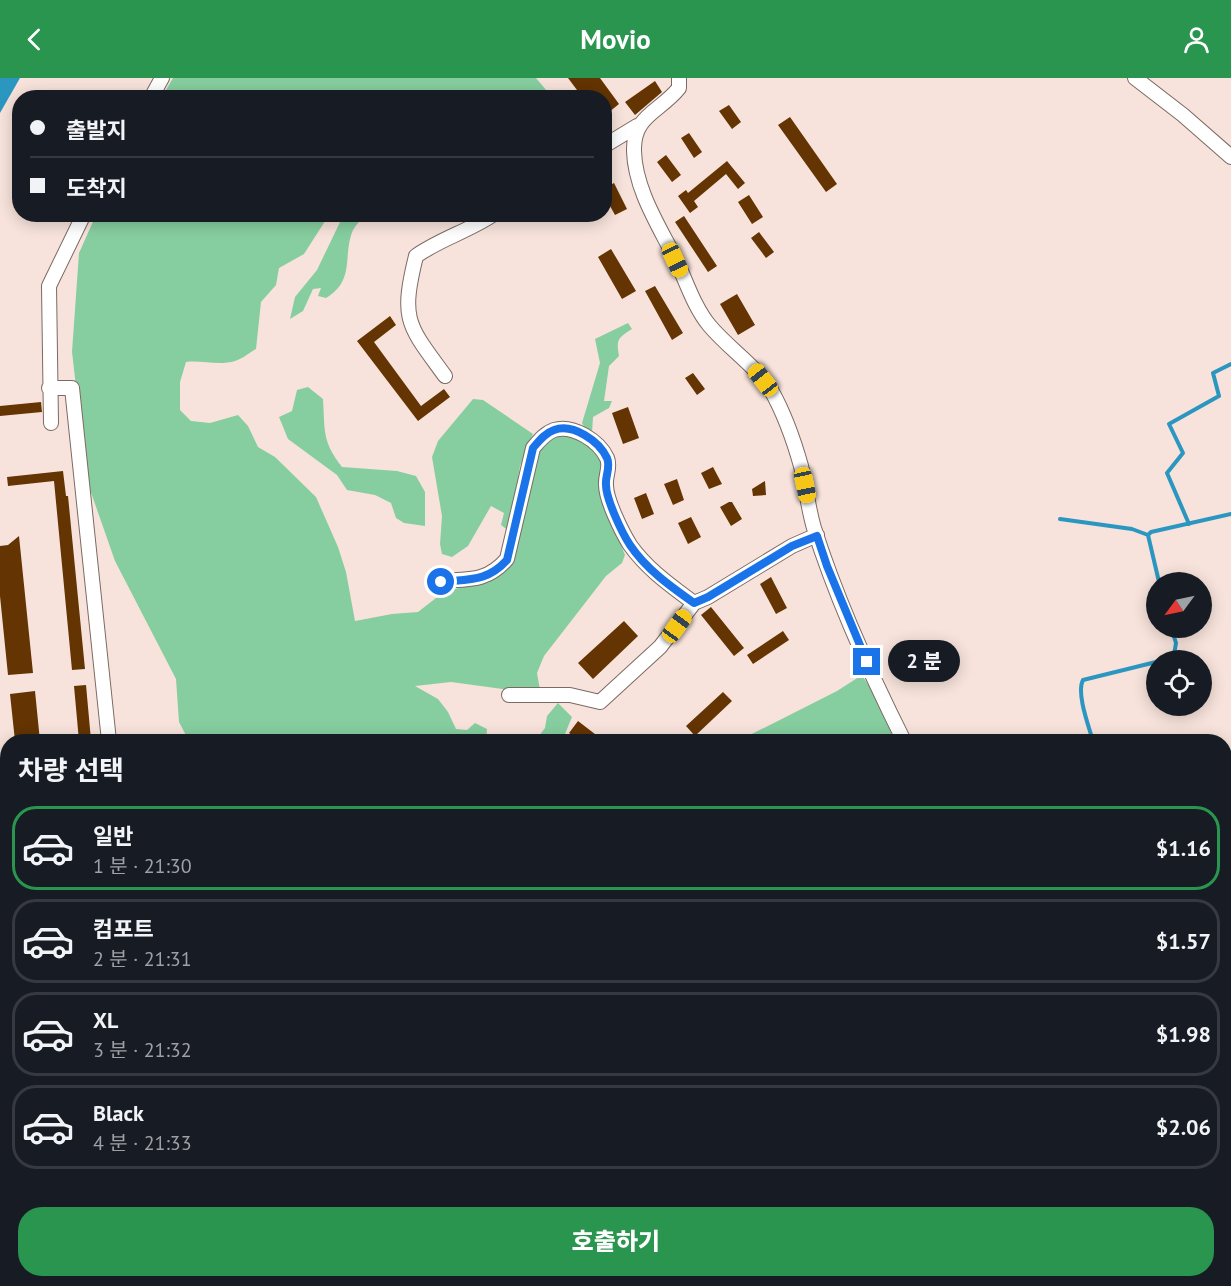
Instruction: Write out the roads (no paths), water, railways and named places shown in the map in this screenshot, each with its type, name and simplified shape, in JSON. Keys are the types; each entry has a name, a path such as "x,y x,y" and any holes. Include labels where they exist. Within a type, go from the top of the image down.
{"street":[{"path":"612,141 637,126 670,100 679,88 679,78"},
{"path":"1135,78 1183,115 1231,157"},
{"path":"637,126 635,158 649,207 707,323 755,370 770,390 786,422 801,466 817,536 827,566 883,700 900,734"},
{"path":"51,423 49,286 80,222"},
{"path":"445,376 415,335 408,317 408,291 416,256 479,222"},
{"path":"49,388 72,388 108,734"},
{"path":"441,582 485,577 499,569 507,560 533,448 540,439 555,429 568,429 581,433 597,445 607,458 609,465 605,487 629,543 648,568 694,603"},
{"path":"509,695 570,695 600,702 660,647 694,603 708,597 792,546 817,536"}],"water":[{"path":"0,78 20,78 12,90 0,113"}],"waterway":[{"path":"1189,524 1167,473 1183,453 1169,424 1219,396 1213,373 1231,364"},
{"path":"1157,572 1148,535 1151,532 1231,514"},
{"path":"1060,519 1132,529 1148,535"},
{"path":"1174,638 1175,650"},
{"path":"1091,734 1082,701 1083,680 1146,664"}]}
